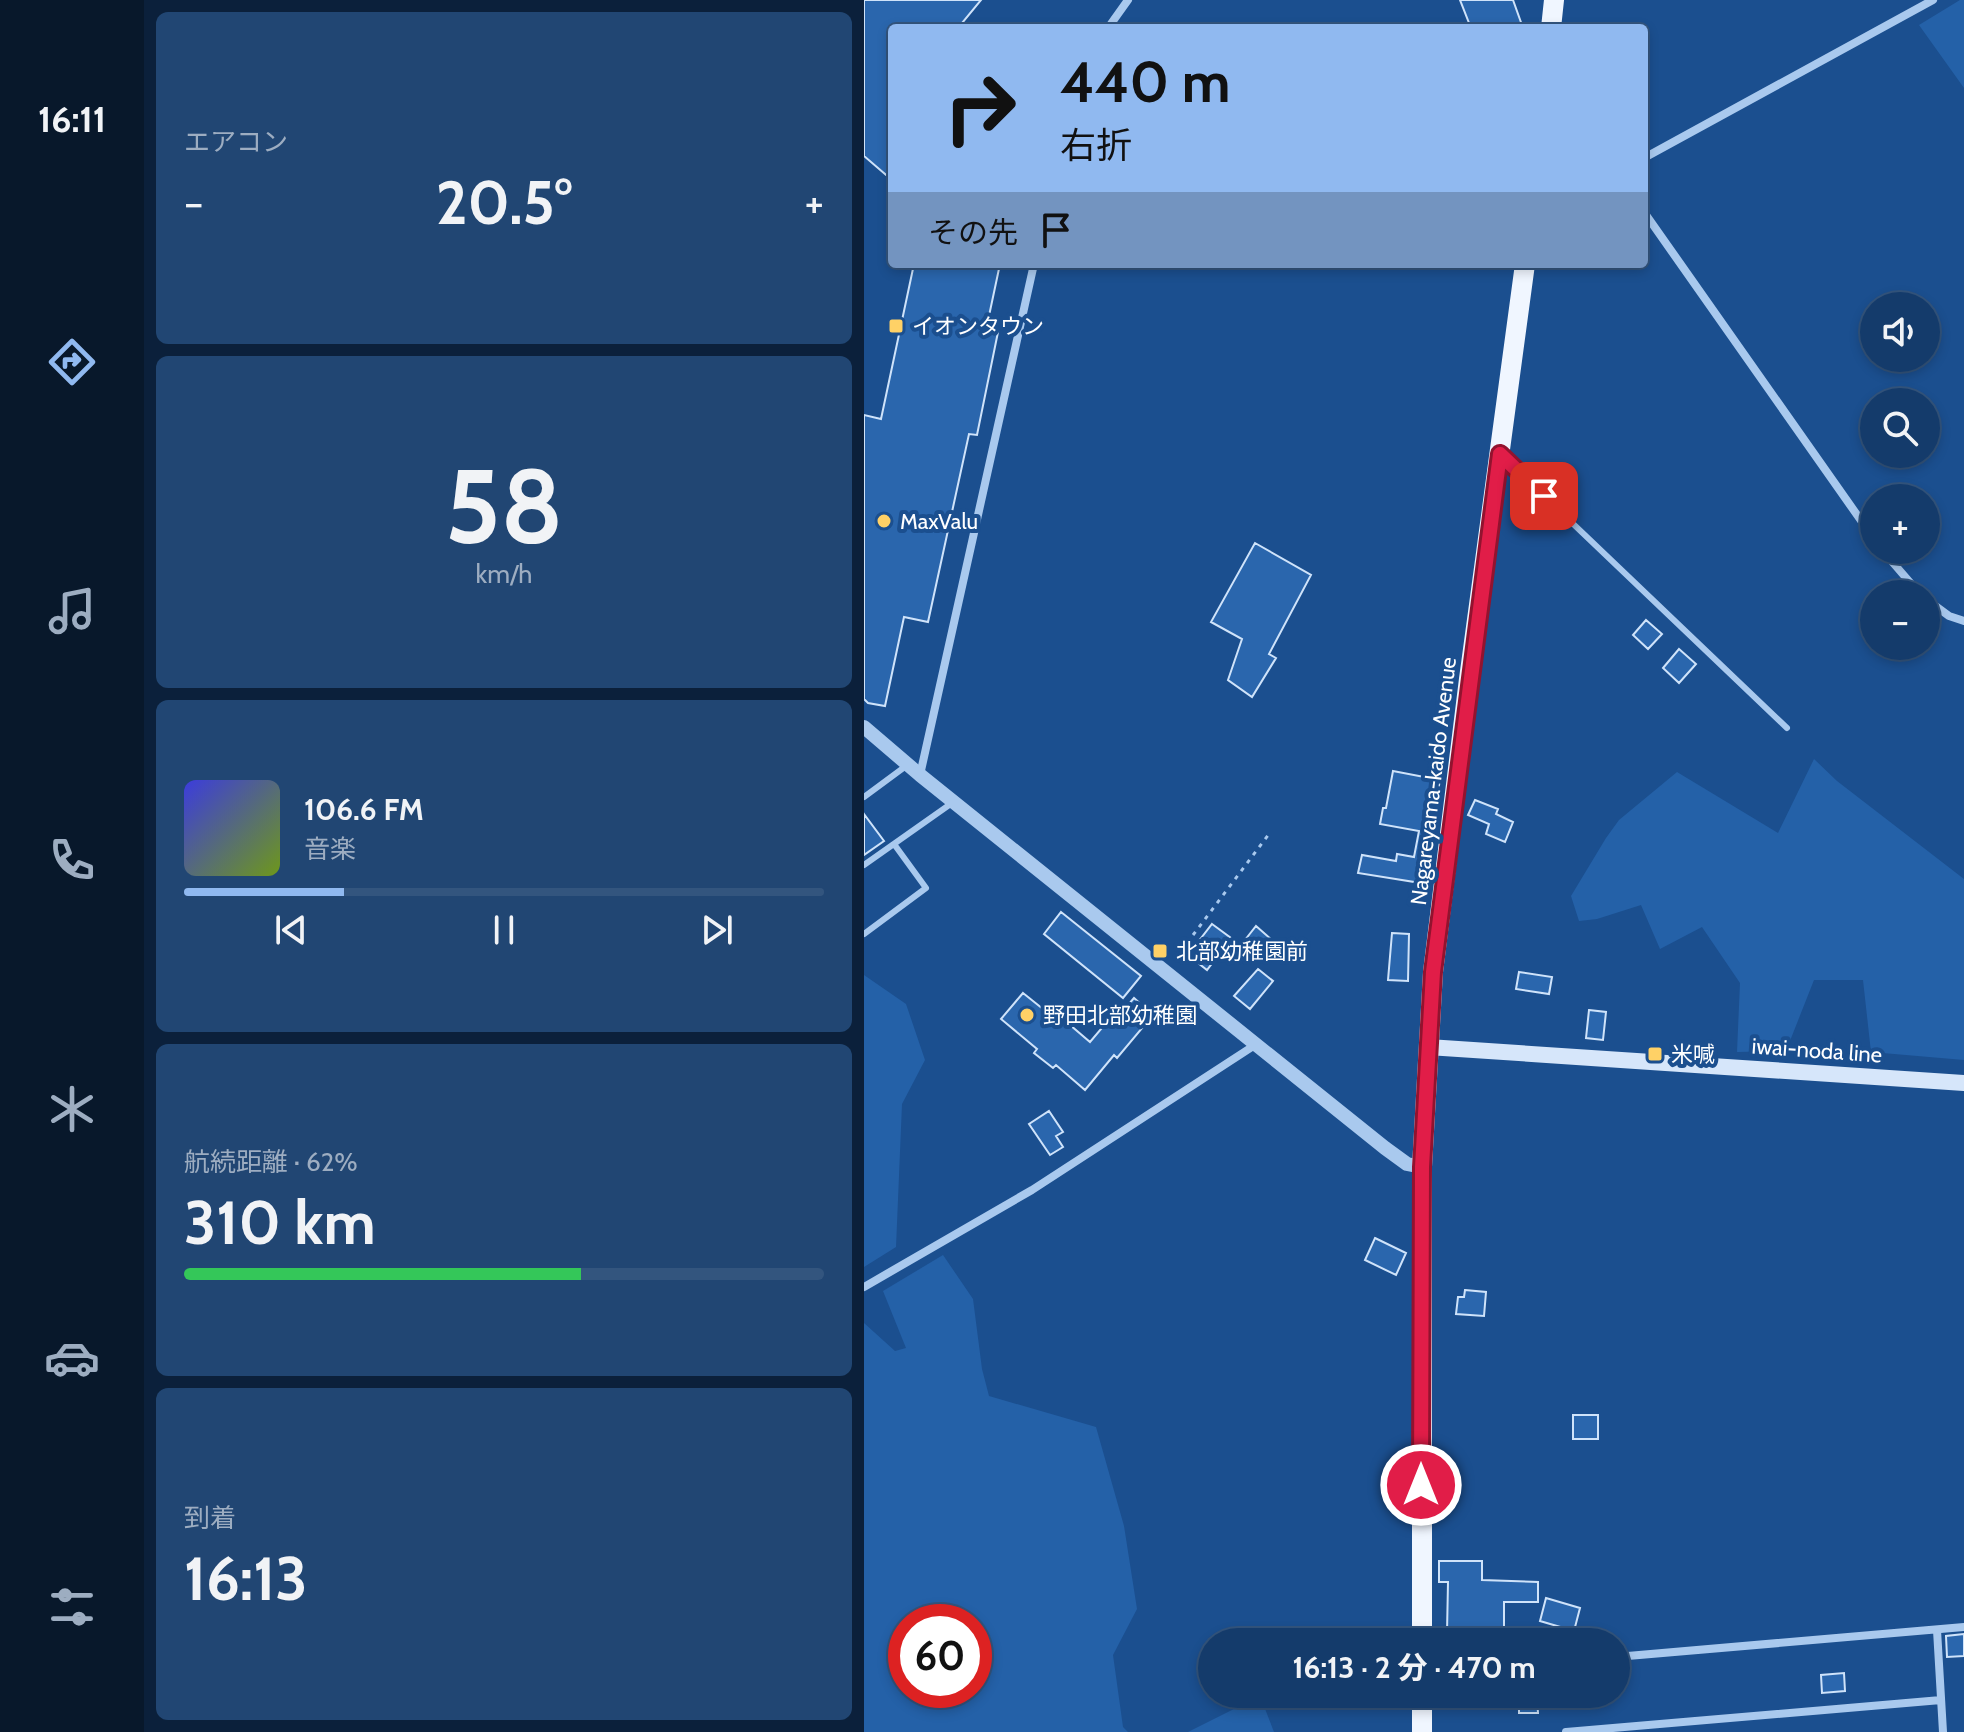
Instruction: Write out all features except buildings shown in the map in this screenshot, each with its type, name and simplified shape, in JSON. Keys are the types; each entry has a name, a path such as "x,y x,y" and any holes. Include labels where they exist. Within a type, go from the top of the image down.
{"main road":[{"path":"1551,24 1554,0"},
{"name":"Nagareyama-kaido Avenue","path":"1422,1628 1422,1167 1428,1047 1442,897 1524,268"},
{"name":"iwai-noda line","path":"1428,1047 1964,1083"},
{"path":"1422,1708 1422,1732"}],"street":[{"path":"1111,24 1128,0"},
{"path":"1648,156 1933,0"},
{"path":"1648,218 1860,519"},
{"path":"920,775 1033,268"},
{"path":"1894,564 1908,580"},
{"path":"1940,609 1964,621"},
{"path":"864,727 1397,1158 1422,1167"},
{"path":"864,1287 1032,1190 1255,1045"},
{"path":"1630,1656 1964,1627"},
{"path":"1937,1630 1943,1732"},
{"path":"1566,1732 1941,1700"}],"lane":[{"path":"1500,454 1787,728"},
{"path":"864,797 908,765"},
{"path":"864,865 953,802"},
{"path":"864,934 926,888 894,844"}],"path":[{"path":"1165,972 1269,834"}],"shaded area":[{"path":"1964,0 1964,88 1919,25"},
{"path":"1814,759 1837,781 1964,879 1964,1060 1871,1052 1863,980 1814,980 1786,1051 1737,1052 1740,983 1702,927 1660,949 1641,905 1597,919 1579,921 1571,896 1606,838 1619,820 1677,772 1778,833"},
{"path":"864,975 906,1004 925,1060 902,1104 896,1247 864,1267"},
{"path":"943,1255 973,1299 982,1369 989,1396 1096,1427 1124,1526 1137,1609 1113,1655 1123,1727 1128,1732 864,1732 864,1323 895,1351 906,1348 883,1291"},
{"path":"1236,1708 1265,1708 1274,1732 1188,1732"}],"place":[{"name":"イオンタウン","path":"896,326"},
{"name":"MaxValu","path":"884,521"},
{"name":"北部幼稚園前","path":"1160,951"},
{"name":"野田北部幼稚園","path":"1027,1015"},
{"name":"米喊","path":"1655,1054"}],"route":[{"path":"1421,1485 1422,1167 1433,972 1500,454 1544,496"}]}
